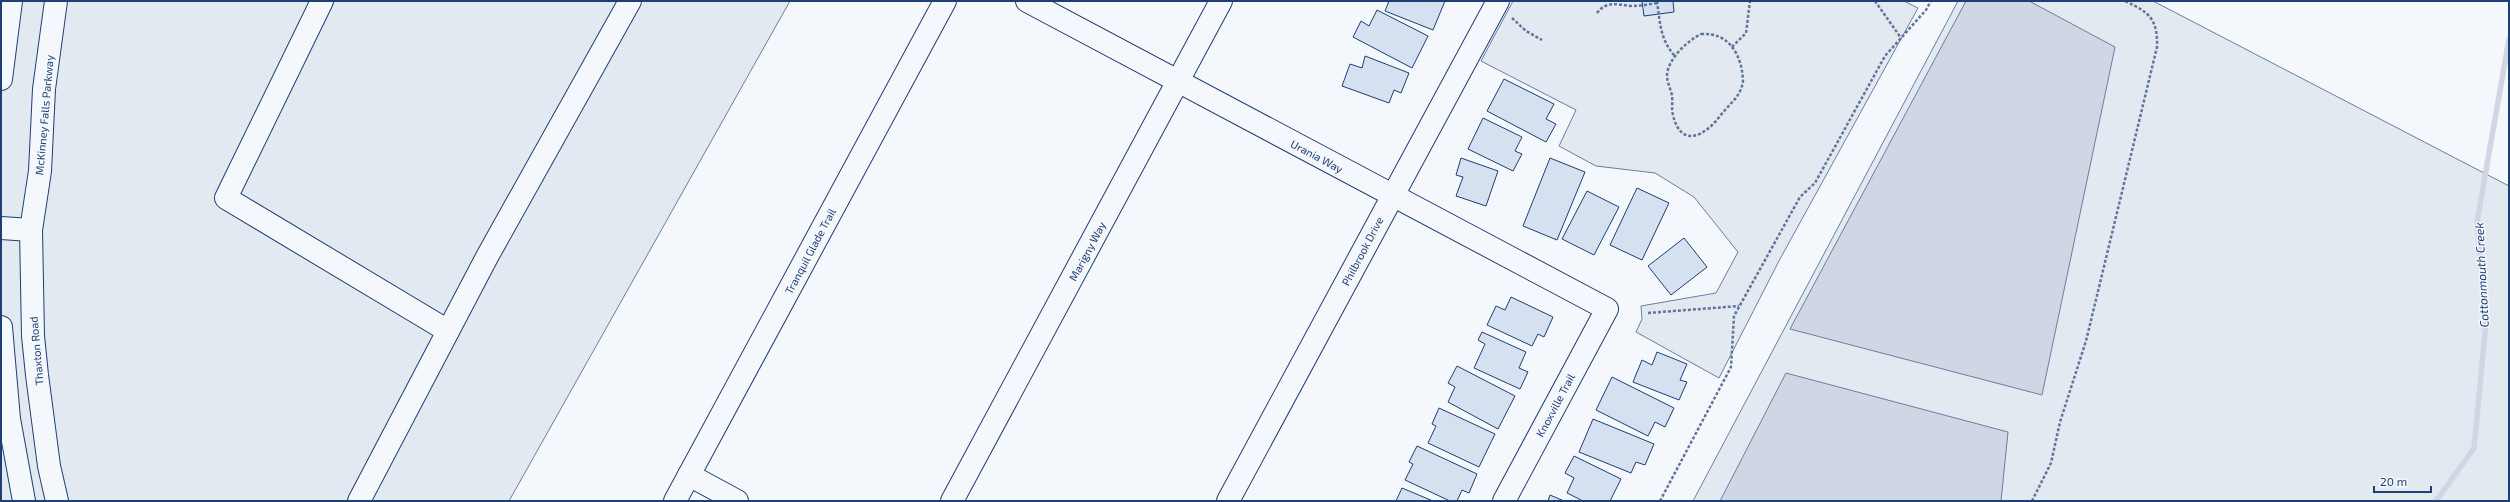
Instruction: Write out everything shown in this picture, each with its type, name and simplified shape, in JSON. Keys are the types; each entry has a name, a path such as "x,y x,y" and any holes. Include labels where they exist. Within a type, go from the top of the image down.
{"street":[{"path":"1,79 10,1"},
{"name":"McKinney Falls Parkway","path":"31,230 40,171 44,88 56,1"},
{"path":"322,1 226,198 448,331"},
{"path":"359,501 448,331 630,1"},
{"name":"Tranquil Glade Trail","path":"675,501 945,1"},
{"name":"Urania Way","path":"1027,1 1607,309"},
{"name":"Marigny Way","path":"952,501 1221,1"},
{"name":"Philbrook Drive","path":"1228,501 1392,196 1504,9"},
{"path":"1,228 31,230"},
{"name":"Thaxton Road","path":"31,230 33,336 50,466 58,501"},
{"name":"Knoxville Trail","path":"1504,501 1607,309"},
{"path":"1,327 9,419 24,501"},
{"path":"689,475 737,501"}],"path":[{"path":"1732,46 1746,33 1750,1"},
{"path":"1875,1 1901,38"},
{"path":"1660,501 1731,367 1734,316 1739,306 1800,197 1815,183 1885,56 1926,10 1931,1"},
{"path":"2032,501 2051,463 2060,422 2086,341 2157,47 2158,32 2154,21 2146,12 2125,1"},
{"path":"1597,13 1601,6 1607,3 1633,6 1658,2 1663,38 1666,46 1676,56"},
{"path":"1504,9 1520,23 1526,31 1542,40"},
{"path":"1701,34 1719,35 1732,46 1743,74 1742,88 1714,126 1699,136 1686,135 1681,131 1673,116 1672,97 1667,77 1668,70 1676,56 1694,38 1701,34"},
{"path":"1648,313 1739,306"}],"shaded area":[{"path":"1,1 790,1 509,501 1,501"},
{"path":"1513,1 1904,1 1918,8 1780,259 1719,378 1636,332 1642,319 1641,306 1716,293 1738,252 1694,197 1655,173 1596,166 1559,146 1576,110 1481,61"},
{"path":"1958,1 2153,1 2509,186 2509,501 1693,501"},
{"path":"1966,1 2029,1 2115,47 2042,395 1790,329"},
{"path":"1786,373 2008,432 2001,501 1720,501"}],"building":[{"path":"1389,1 1445,1 1433,30 1385,11"},
{"path":"1642,1 1673,1 1674,12 1644,16"},
{"path":"1377,10 1428,36 1412,68 1353,37 1361,21 1369,26"},
{"path":"1365,56 1409,73 1401,93 1394,90 1389,103 1342,86 1350,64 1362,68"},
{"path":"1504,79 1554,104 1546,119 1556,124 1546,142 1487,111"},
{"path":"1483,118 1522,137 1515,151 1522,154 1513,171 1468,149"},
{"path":"1461,158 1498,171 1486,206 1456,196 1463,177 1456,175"},
{"path":"1550,158 1585,172 1557,240 1523,226"},
{"path":"1637,188 1669,203 1642,260 1610,245"},
{"path":"1587,191 1619,207 1594,255 1562,239"},
{"path":"1684,238 1707,267 1671,295 1648,266"},
{"path":"1511,297 1553,317 1544,337 1538,334 1532,346 1487,325 1496,306 1505,310"},
{"path":"1482,332 1526,352 1519,368 1528,372 1520,389 1474,368 1485,344 1478,340"},
{"path":"1657,352 1687,364 1680,380 1687,382 1679,400 1633,382 1642,360 1652,365"},
{"path":"1457,366 1515,396 1498,429 1448,402 1455,387 1448,383"},
{"path":"1612,377 1674,408 1665,427 1655,422 1648,436 1596,410"},
{"path":"1439,408 1495,434 1479,467 1428,443 1436,426 1432,424"},
{"path":"1593,419 1654,444 1645,465 1636,462 1631,473 1579,452"},
{"path":"1417,446 1477,474 1469,493 1462,490 1457,501 1450,501 1405,480 1413,464 1409,462"},
{"path":"1574,456 1621,479 1610,501 1583,501 1567,493 1574,478 1565,473"},
{"path":"1402,488 1433,501 1396,501"},
{"path":"1550,495 1564,501 1548,501"}],"waterway":[{"name":"Cottonmouth Creek","path":"2436,501 2474,448 2486,322 2477,222 2509,39"}]}
